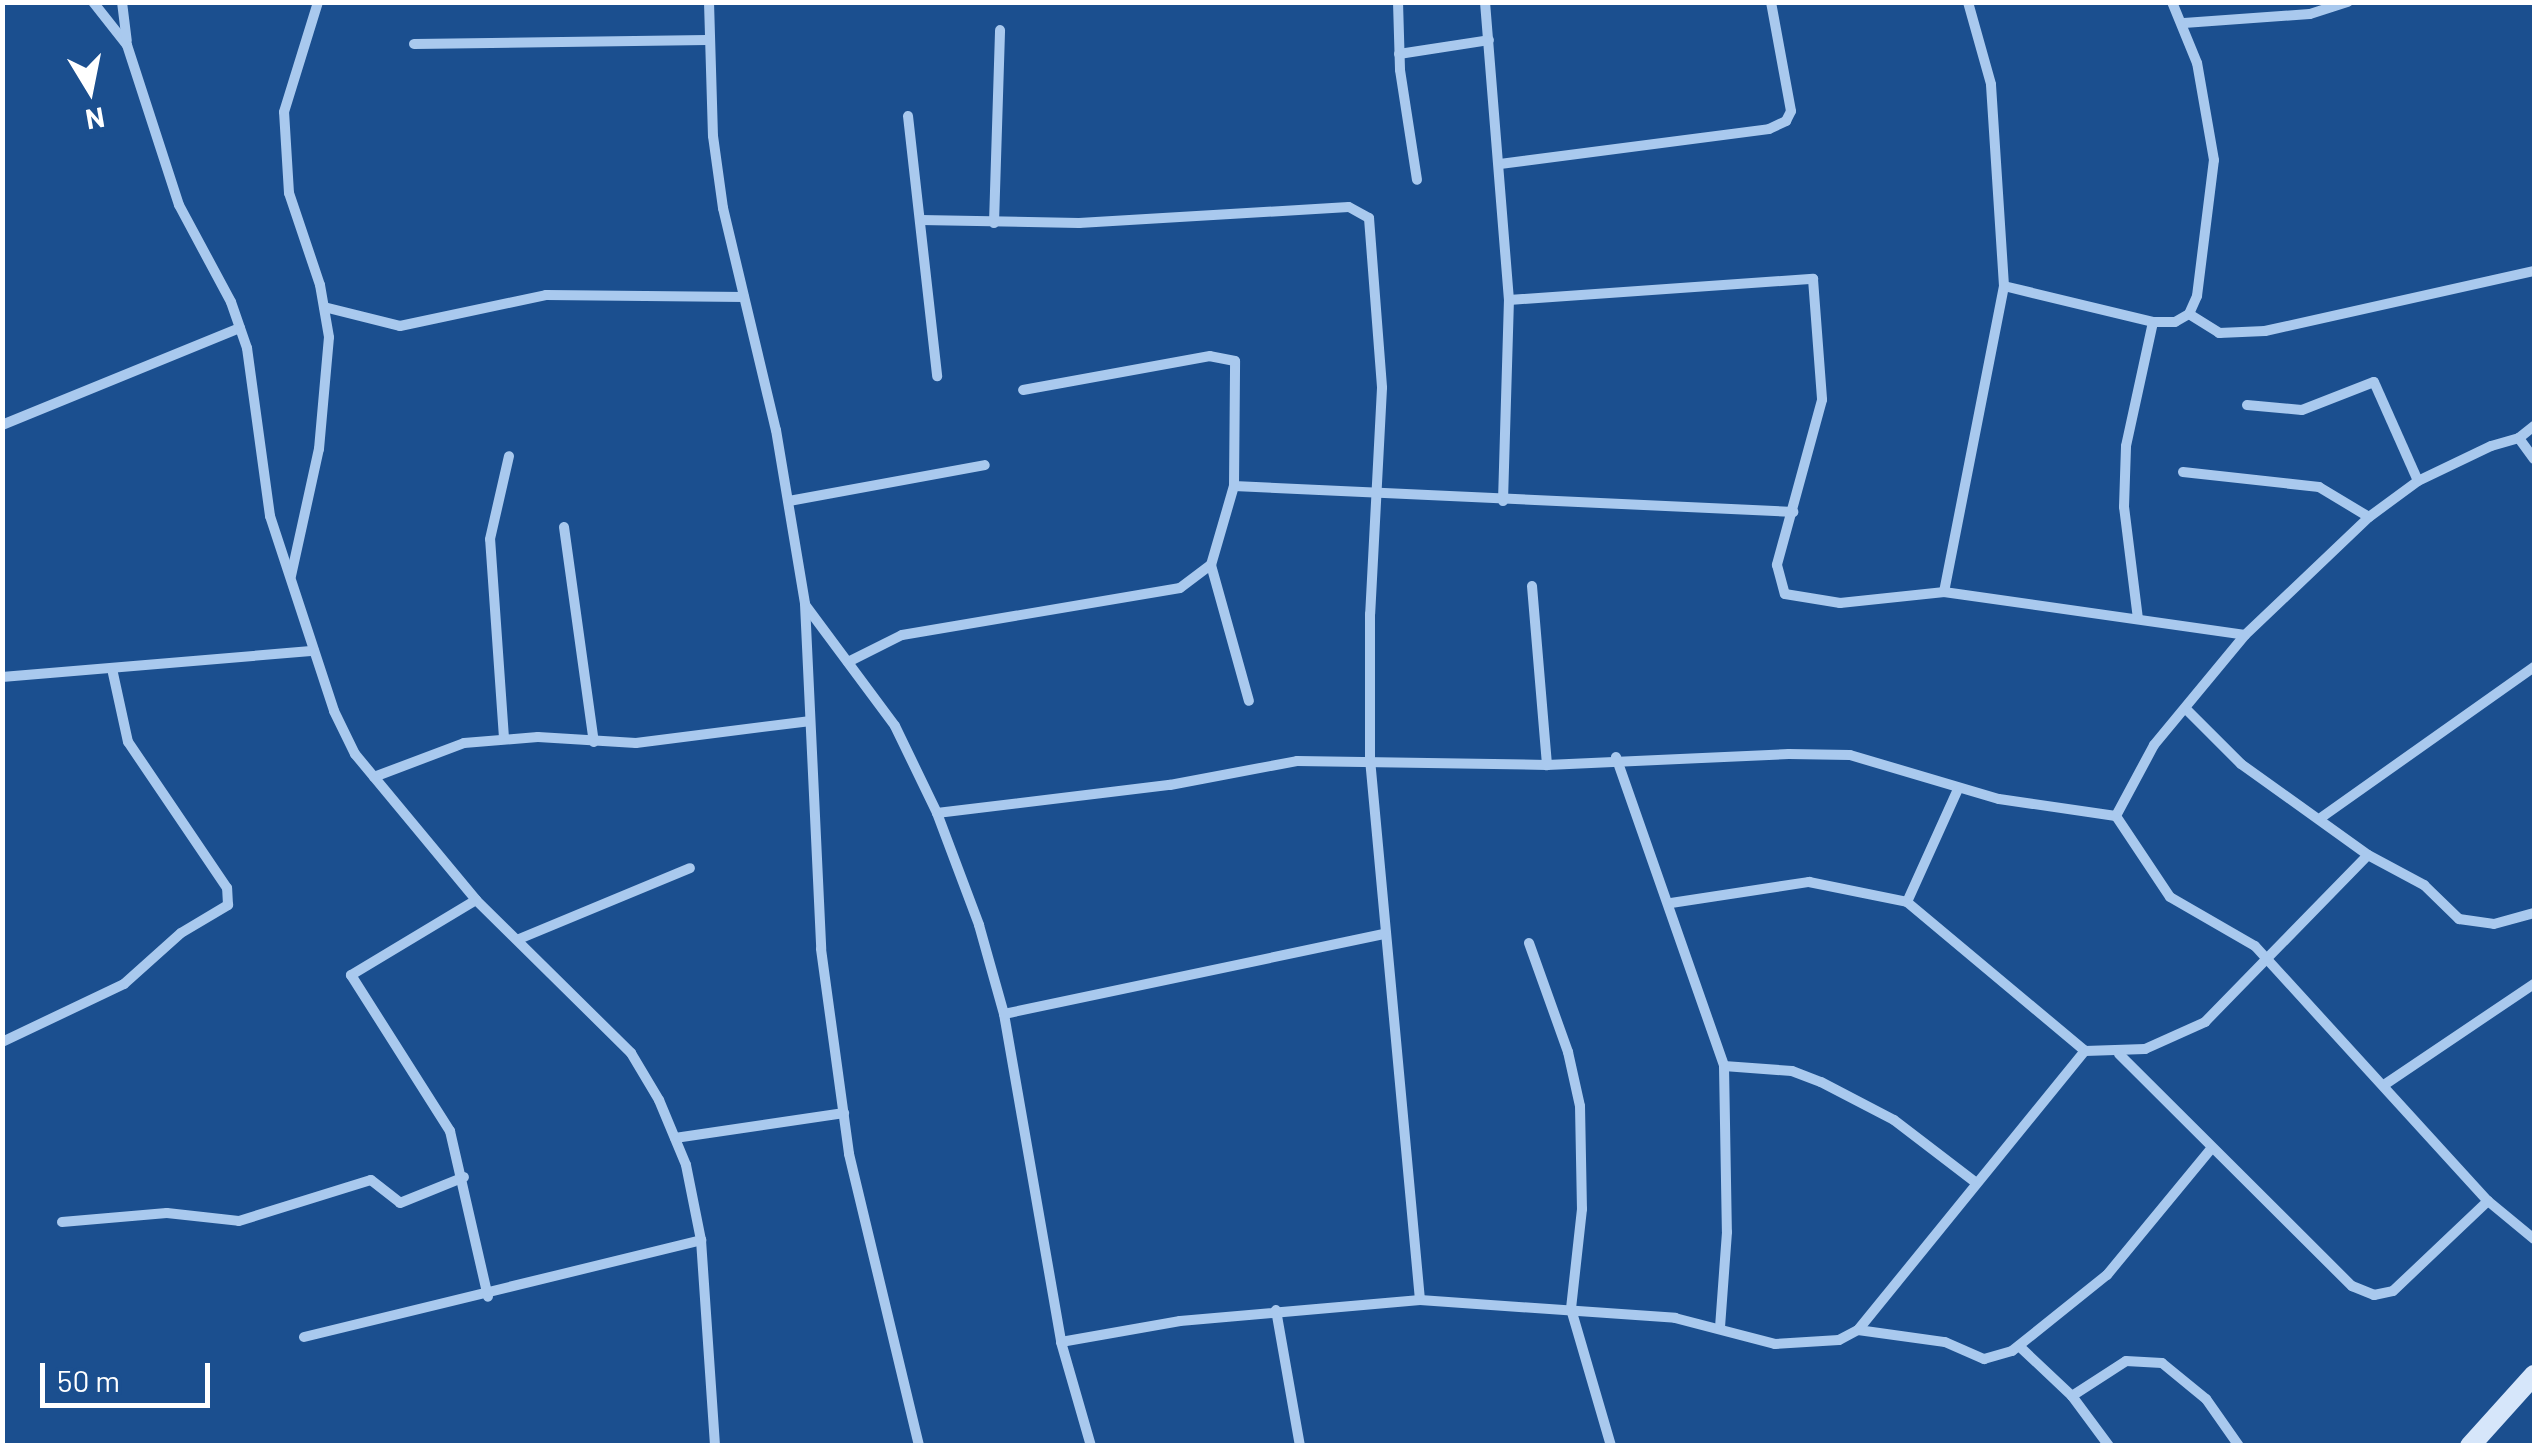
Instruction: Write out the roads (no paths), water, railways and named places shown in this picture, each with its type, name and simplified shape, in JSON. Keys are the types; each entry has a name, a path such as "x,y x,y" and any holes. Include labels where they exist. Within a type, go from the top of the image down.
{"main road":[{"path":"2470,1446 2534,1374"}],"street":[{"path":"92,2 127,45"},
{"path":"122,2 127,45 179,205 240,328 270,516 334,712 374,778 476,900 520,939 631,1053 675,1138 701,1240 715,1446"},
{"path":"290,578 328,393 324,307 283,157 284,112 318,2"},
{"path":"709,2 707,40 715,154 789,501 805,604 821,950 844,1113 918,1446"},
{"path":"1398,2 1399,54 1417,180"},
{"path":"1485,2 1509,300 1503,501"},
{"path":"1500,164 1769,129 1786,122 1792,110 1772,2"},
{"path":"1944,592 2004,286 1991,84 1968,2"},
{"path":"2004,286 2153,322 2175,322 2189,314 2210,220 2214,160 2209,109 2184,23 2172,2"},
{"path":"2184,23 2320,12 2348,2"},
{"path":"994,224 1000,30"},
{"path":"414,44 707,40"},
{"path":"1399,54 1489,40"},
{"path":"908,116 937,376"},
{"path":"921,220 994,224 1361,209 1372,230 1379,318 1370,759 1420,1300"},
{"path":"2189,314 2219,333 2265,332 2534,271"},
{"path":"1509,300 1814,279 1822,400 1776,566 1786,594 1840,602 1944,592 2245,635"},
{"path":"324,307 400,326 546,295 744,298"},
{"path":"2138,619 2124,507 2126,446 2153,322"},
{"path":"2,426 240,328"},
{"path":"1023,390 1210,356 1234,361 1234,486 1211,565 1249,702"},
{"path":"2248,405 2302,410 2374,382 2418,480"},
{"path":"2116,816 2134,775 2245,635 2368,516 2457,458 2519,438 2534,426"},
{"path":"2519,438 2534,459"},
{"path":"504,738 490,539 509,456"},
{"path":"789,501 985,465"},
{"path":"2183,472 2319,487 2368,516"},
{"path":"1234,486 1793,512"},
{"path":"564,527 594,742"},
{"path":"848,662 902,635 1180,588 1211,565"},
{"path":"1532,586 1547,765"},
{"path":"805,604 895,726 938,813 1004,1014 1062,1342 1091,1446"},
{"path":"2,677 112,673 314,651"},
{"path":"2322,817 2534,667"},
{"path":"2,1042 124,984 181,933 228,904 227,888 128,742 112,673"},
{"path":"2186,709 2240,764 2322,817 2368,855 2424,885 2459,919 2494,924 2534,913"},
{"path":"374,778 464,742 504,738 594,742 809,721"},
{"path":"938,813 1170,785 1297,760 1547,765 1616,757 1850,755 1908,768 1958,789 2116,816 2170,897 2189,913 2239,932 2488,1200 2534,1239"},
{"path":"1616,757 1671,903 1724,1066 1727,1232 1720,1327"},
{"path":"1907,902 1958,789"},
{"path":"1671,903 1809,882 1907,902 2085,1052 2119,1054 2172,1040 2205,1022 2268,964 2368,855"},
{"path":"520,939 690,868"},
{"path":"476,900 351,975 424,1084 450,1131 464,1178 488,1297"},
{"path":"1004,1014 1384,934"},
{"path":"1529,943 1568,1052 1580,1106 1582,1209 1571,1310 1611,1446"},
{"path":"2384,1086 2534,984"},
{"path":"1062,1342 1276,1310 1420,1300 1571,1310 1720,1327 1775,1344 1840,1340 1858,1330 2085,1052"},
{"path":"2119,1054 2352,1286 2374,1295 2408,1279 2488,1200"},
{"path":"1724,1066 1792,1071 1821,1082 1894,1120 1975,1182"},
{"path":"675,1138 844,1113"},
{"path":"1858,1330 1945,1342 1984,1359 2018,1346 2107,1274 2212,1148"},
{"path":"62,1222 167,1213 240,1221 371,1180 400,1204 464,1178"},
{"path":"304,1337 488,1297 701,1240"},
{"path":"1276,1310 1300,1446"},
{"path":"2018,1346 2072,1396 2109,1446"},
{"path":"2072,1396 2126,1361 2162,1362 2206,1399 2240,1446"}]}
